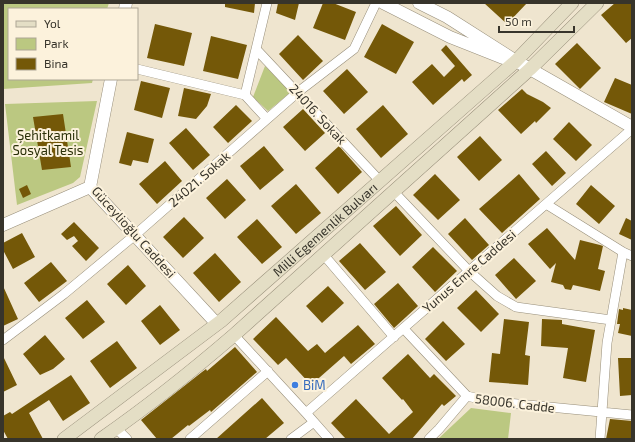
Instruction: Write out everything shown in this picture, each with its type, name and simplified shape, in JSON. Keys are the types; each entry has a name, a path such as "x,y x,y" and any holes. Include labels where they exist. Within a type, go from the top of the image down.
{"main road":[{"name":"Milli Egemenlik Bulvarı","path":"64,439 217,324 516,61 572,3"},
{"name":"Milli Egemenlik Bulvarı","path":"101,439 199,365 234,335 530,69 597,3"}],"street":[{"path":"245,95 267,3"},
{"name":"24021. Sokak","path":"3,340 64,294 135,235 298,92 354,49 376,3"},
{"path":"383,3 450,37 498,57 516,61"},
{"path":"419,3 448,17 516,61 632,128"},
{"name":"24016. Sokak","path":"256,49 380,181"},
{"path":"138,69 245,95 267,119"},
{"name":"Güceylioğlu Caddesi","path":"111,80 90,187 217,324"},
{"name":"Yunus Emre Caddesi","path":"306,413 404,329 632,128"},
{"path":"3,225 90,187"},
{"path":"394,192 469,271 497,296 516,307 611,320"},
{"path":"546,204 628,254 611,320 607,343 600,439"},
{"path":"323,254 394,337"},
{"name":"58006. Cadde","path":"404,329 467,396 488,401 632,416"},
{"path":"234,335 328,439"},
{"path":"190,439 268,371"},
{"path":"429,439 467,396"},
{"path":"291,439 314,422"},
{"path":"116,428 127,439"}],"green space":[{"path":"3,3 109,3 107,8 8,8 8,80 93,80 92,83 3,89"},
{"path":"265,66 291,92 268,111 253,97"},
{"name":"Şehitkamil Sosyal Tesis","path":"97,101 80,177 73,183 17,205 5,104"},
{"path":"471,408 511,413 508,439 438,439"}],"building":[{"path":"225,3 255,3 254,13 225,7"},
{"path":"278,3 299,3 295,20 276,13"},
{"path":"323,3 333,3 356,12 345,40 313,28"},
{"path":"484,3 527,3 507,24"},
{"path":"615,3 632,3 632,38 626,43 601,15"},
{"path":"155,24 192,33 184,66 147,58"},
{"path":"382,24 414,42 396,74 364,57"},
{"path":"298,35 323,61 303,80 279,54"},
{"path":"211,36 247,45 238,79 203,71"},
{"path":"577,43 601,68 580,89 555,64"},
{"path":"446,45 472,75 464,82 462,79 433,105 412,82 432,64 444,77 455,66 441,50"},
{"path":"347,69 368,92 344,114 323,91"},
{"path":"615,78 632,85 632,114 604,102"},
{"path":"141,81 170,88 162,118 134,110"},
{"path":"184,88 211,94 207,106 196,119 178,116"},
{"path":"522,89 527,94 551,108 536,123 535,121 521,134 498,110"},
{"path":"236,105 252,121 228,143 213,127"},
{"path":"383,105 408,134 381,158 356,129"},
{"path":"303,109 325,133 305,151 283,127"},
{"path":"63,114 71,167 42,170 33,117"},
{"path":"569,122 592,145 576,161 553,139"},
{"path":"186,128 210,155 193,170 169,143"},
{"path":"127,132 154,139 148,163 133,160 131,166 119,163"},
{"path":"480,136 502,160 479,181 457,157"},
{"path":"264,146 284,170 260,190 240,166"},
{"path":"339,146 362,172 338,194 315,168"},
{"path":"546,151 566,173 552,186 532,164"},
{"path":"165,161 182,181 157,204 139,184"},
{"path":"435,174 460,200 438,220 413,195"},
{"path":"519,174 540,199 502,233 479,209"},
{"path":"227,179 246,200 225,219 206,198"},
{"path":"296,184 321,213 296,234 271,206"},
{"path":"27,185 31,194 23,198 19,189"},
{"path":"591,185 615,206 599,224 576,204"},
{"path":"396,206 422,235 400,256 373,226"},
{"path":"184,217 204,238 183,258 163,237"},
{"path":"465,218 489,245 472,260 448,234"},
{"path":"626,218 632,221 632,240 619,234"},
{"path":"257,219 282,247 262,264 237,237"},
{"path":"74,222 99,248 86,261 72,246 78,241 74,236 67,240 61,234"},
{"path":"547,228 575,260 580,240 603,246 598,269 605,271 600,291 573,285 571,290 565,289 563,285 551,282 556,263 550,269 528,244"},
{"path":"22,233 35,257 13,269 3,250 3,243"},
{"path":"360,243 386,272 365,290 339,261"},
{"path":"433,247 457,271 435,292 412,267"},
{"path":"215,253 241,282 219,302 193,273"},
{"path":"514,258 536,281 516,299 495,275"},
{"path":"51,262 67,281 39,302 24,283"},
{"path":"128,265 146,286 126,305 107,284"},
{"path":"398,283 418,306 394,328 374,304"},
{"path":"3,286 18,319 3,326"},
{"path":"328,286 344,303 322,323 306,306"},
{"path":"476,290 499,314 481,332 457,308"},
{"path":"87,300 105,322 83,339 65,318"},
{"path":"160,305 180,330 160,345 141,321"},
{"path":"623,308 632,310 632,336 618,333 620,324 617,324 619,309 623,310"},
{"path":"276,317 308,351 317,344 325,353 358,325 375,344 351,364 344,356 311,385 286,358 278,365 253,339"},
{"path":"504,319 529,322 525,355 530,356 528,385 489,382 492,353 500,354"},
{"path":"542,319 562,320 562,324 595,330 586,382 563,378 568,348 541,346"},
{"path":"443,321 465,344 446,361 425,339"},
{"path":"45,335 65,359 53,369 40,375 23,354"},
{"path":"117,341 137,368 110,388 90,361"},
{"path":"235,347 257,372 211,412 210,410 171,439 157,439 141,420 206,369 207,371"},
{"path":"408,354 430,378 434,374 456,396 444,406 442,404 412,439 346,439 331,423 356,399 389,434 413,412 403,399 402,400 382,378"},
{"path":"3,356 17,385 3,392"},
{"path":"618,358 632,358 632,395 620,396"},
{"path":"71,375 90,403 63,421 49,400 29,413 43,439 8,439 3,430 3,416 10,412 12,414"},
{"path":"262,398 284,423 265,439 216,439"},
{"path":"610,419 632,421 632,439 606,439"}],"place":[{"name":"BiM","path":"295,385"}]}
